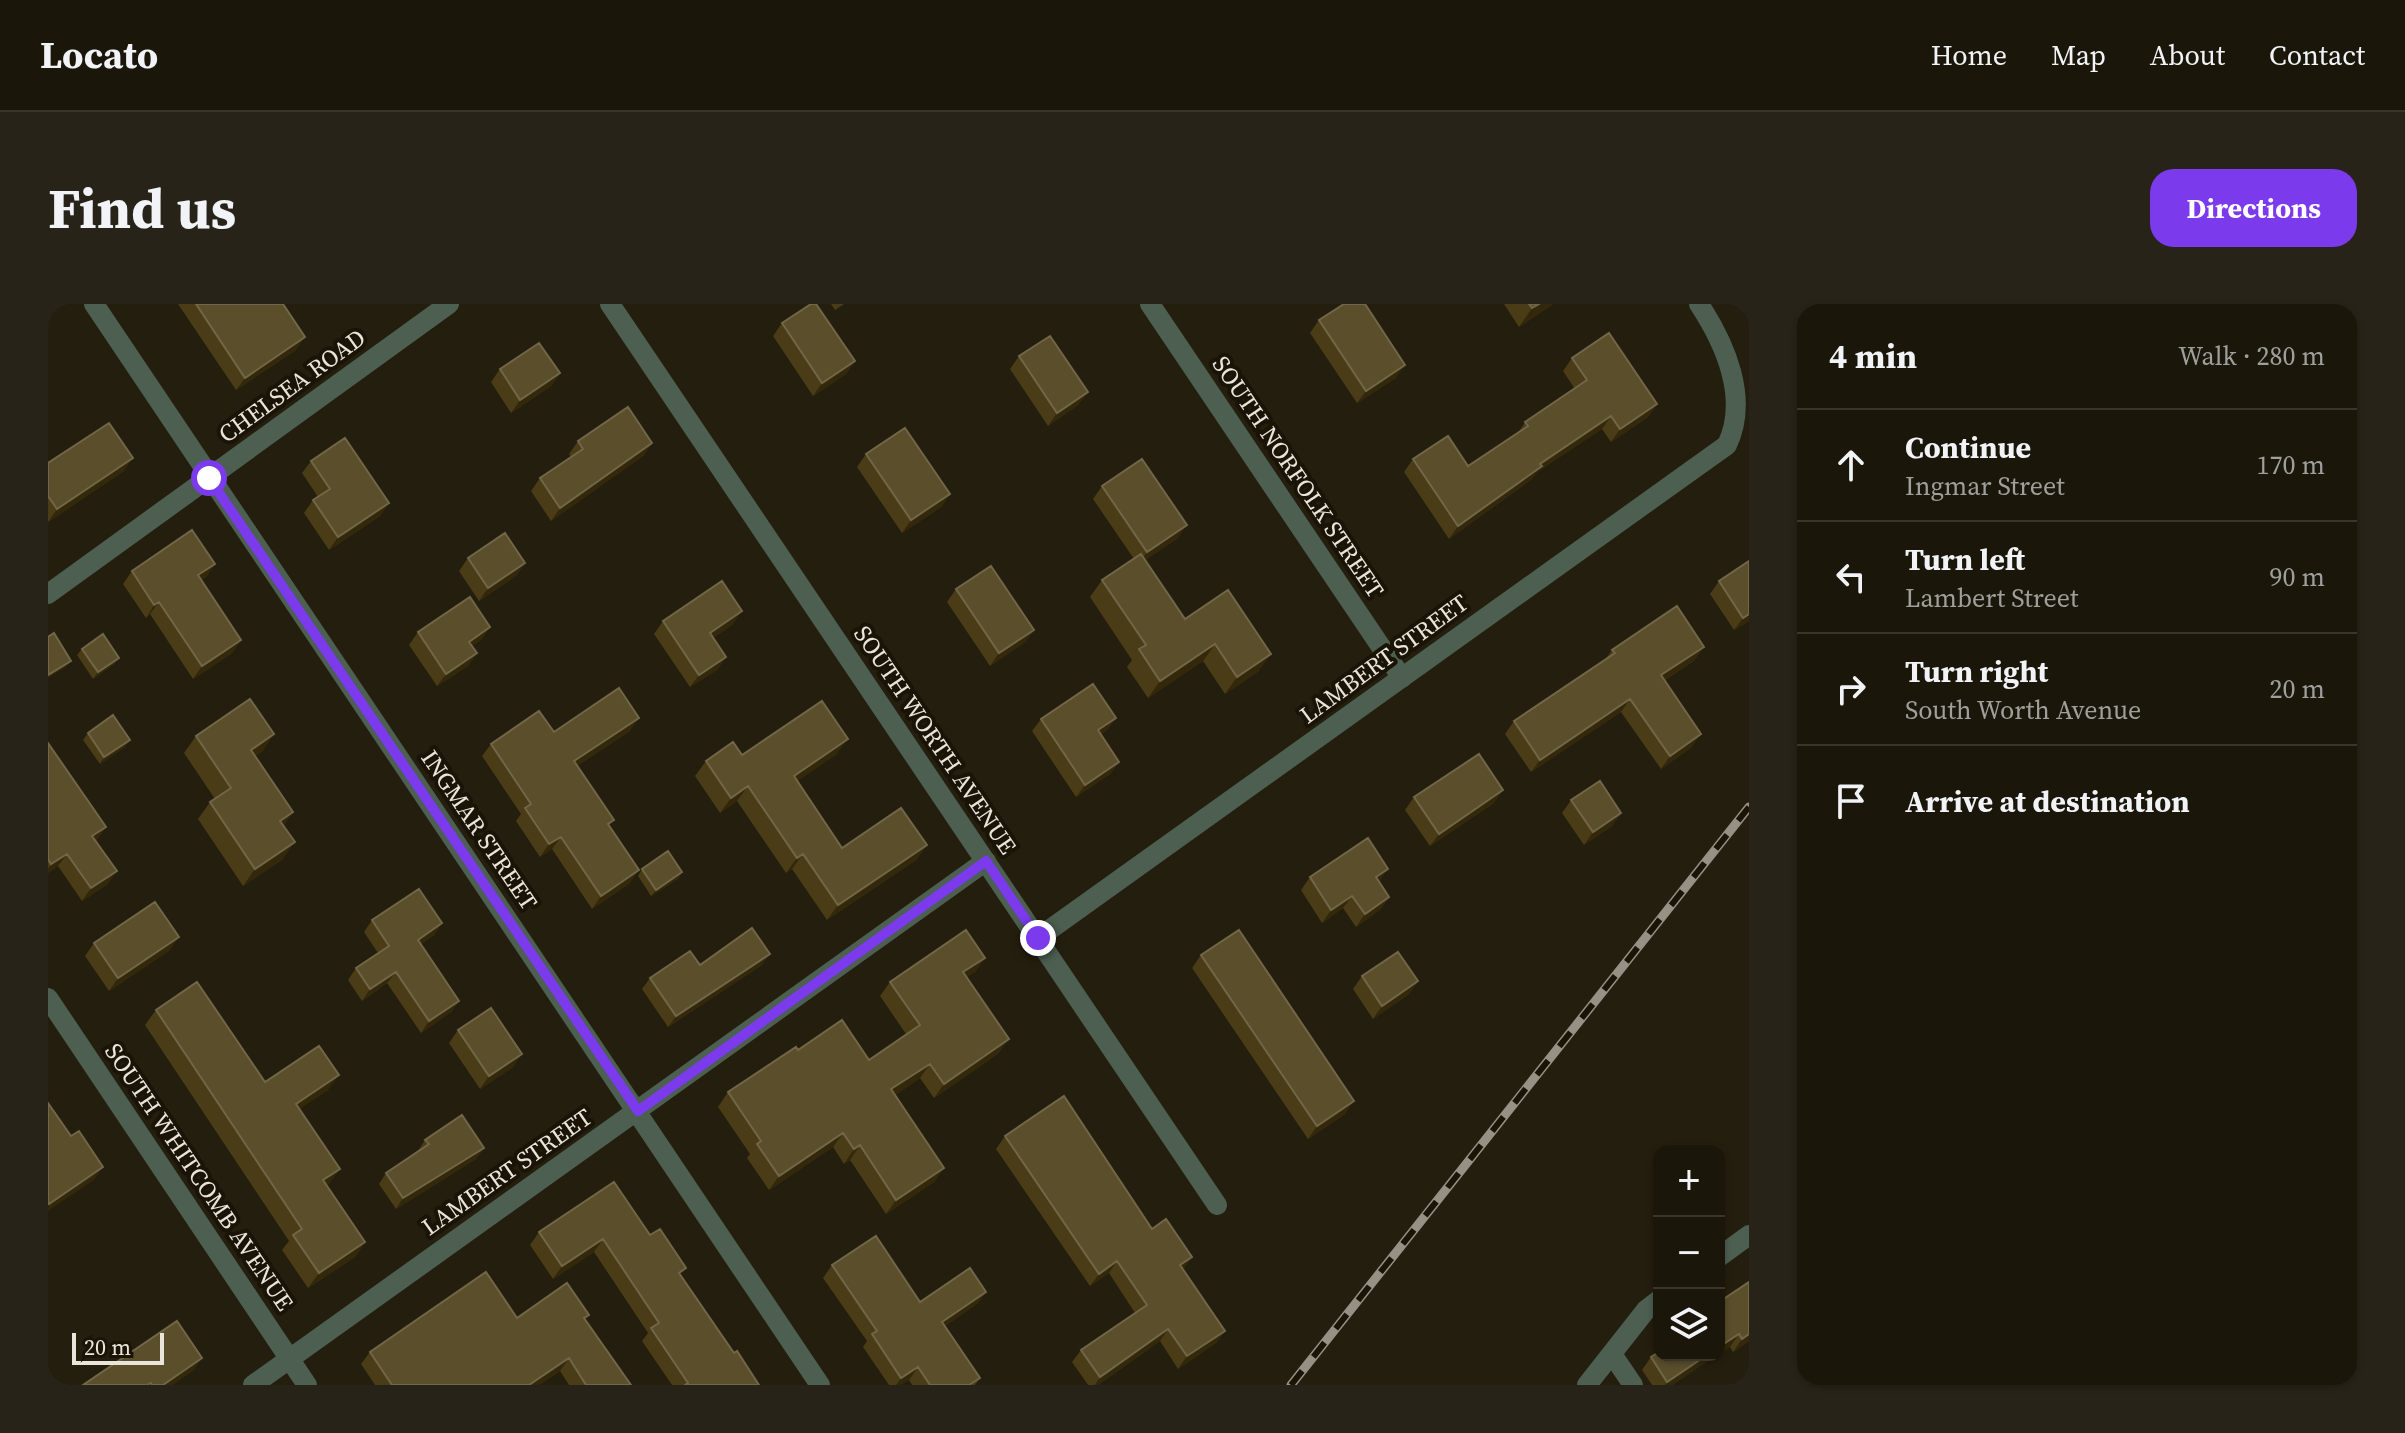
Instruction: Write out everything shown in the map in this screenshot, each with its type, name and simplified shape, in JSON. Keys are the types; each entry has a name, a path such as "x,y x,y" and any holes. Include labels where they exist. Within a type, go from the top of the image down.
{"street":[{"name":"INGMAR STREET","path":"94,304 820,1385"},
{"name":"CHELSEA ROAD","path":"48,594 449,304"},
{"name":"SOUTH WORTH AVENUE","path":"610,304 1217,1205"},
{"name":"SOUTH NORFOLK STREET","path":"1150,304 1402,678"},
{"name":"LAMBERT STREET","path":"1038,938 1727,445 1741,425 1743,376 1699,304"},
{"name":"LAMBERT STREET","path":"253,1385 986,861"},
{"name":"SOUTH WHITCOMB AVENUE","path":"48,998 307,1385"},
{"path":"1725,1253 1749,1235"},
{"path":"1587,1385 1653,1305"},
{"path":"1612,1354 1633,1385"}],"building":[{"path":"196,304 283,304 305,337 245,378"},
{"path":"811,304 816,304 855,361 822,383 782,323"},
{"path":"1344,304 1365,304 1405,365 1366,391 1319,320"},
{"path":"1609,333 1657,404 1620,429 1611,416 1540,464 1542,466 1458,526 1413,459 1448,436 1468,466 1528,426 1525,422 1587,380 1572,358"},
{"path":"1050,336 1088,392 1057,413 1019,356"},
{"path":"539,343 560,373 520,400 500,369"},
{"path":"628,407 652,443 560,508 540,478 583,449 578,441"},
{"path":"109,423 133,458 57,509 48,496 48,463"},
{"path":"905,428 950,494 911,520 866,454"},
{"path":"345,438 389,503 338,537 313,500 330,489 311,461"},
{"path":"1142,459 1187,525 1147,552 1102,486"},
{"path":"192,530 215,564 198,575 241,640 202,666 159,602 154,605 132,571"},
{"path":"505,533 525,563 488,588 468,558"},
{"path":"1141,554 1185,619 1228,590 1271,654 1237,677 1215,644 1160,681 1139,649 1146,645 1102,580"},
{"path":"1749,561 1749,614 1743,618 1719,581"},
{"path":"991,566 1034,630 999,653 956,589"},
{"path":"722,581 742,611 710,633 726,657 699,675 663,621"},
{"path":"470,597 490,627 469,642 477,653 446,674 418,632"},
{"path":"1677,606 1704,647 1661,675 1701,734 1670,756 1630,699 1540,760 1514,721 1615,653 1612,650"},
{"path":"54,633 71,661 48,675 48,637"},
{"path":"103,634 119,658 98,672 82,649"},
{"path":"1093,684 1116,718 1098,730 1119,762 1085,785 1041,719"},
{"path":"619,688 639,718 574,761 614,820 608,824 639,870 601,896 561,837 549,844 525,808 531,804 491,744 539,711 554,732"},
{"path":"250,699 274,734 251,750 293,812 280,821 295,842 255,869 210,802 231,788 196,736"},
{"path":"822,701 848,739 794,776 842,848 901,808 927,845 838,905 803,854 797,858 748,786 731,798 706,761 733,742 742,755"},
{"path":"113,715 130,740 104,757 88,733"},
{"path":"48,743 106,827 92,836 117,871 91,888 67,854 51,864 48,859"},
{"path":"1479,754 1503,790 1439,834 1414,797"},
{"path":"1600,781 1621,813 1593,832 1571,800"},
{"path":"1368,838 1388,869 1376,877 1389,897 1365,914 1352,896 1331,910 1310,877"},
{"path":"668,851 682,872 656,890 642,869"},
{"path":"419,889 442,923 418,940 459,1001 429,1021 396,972 370,989 356,968 389,946 372,920"},
{"path":"155,902 179,937 118,978 94,943"},
{"path":"752,928 770,954 676,1016 650,978 690,951 700,965"},
{"path":"966,930 985,958 963,972 1009,1039 944,1084 930,1064 891,1089 944,1168 896,1200 860,1145 854,1149 843,1133 779,1176 757,1144 761,1141 728,1092 842,1020 869,1060 920,1025 890,982"},
{"path":"1239,930 1354,1101 1317,1126 1201,955"},
{"path":"1398,952 1418,981 1382,1006 1362,976"},
{"path":"197,982 265,1082 319,1046 339,1075 296,1104 340,1169 323,1180 365,1242 319,1273 293,1235 302,1229 156,1010"},
{"path":"491,1008 522,1054 489,1076 458,1030"},
{"path":"1064,1096 1152,1229 1166,1219 1192,1257 1180,1265 1225,1331 1187,1356 1168,1329 1100,1377 1081,1350 1147,1305 1117,1261 1099,1274 1005,1136"},
{"path":"48,1103 71,1136 79,1131 103,1167 49,1204 48,1202"},
{"path":"462,1115 484,1148 403,1198 386,1173 429,1144 425,1140"},
{"path":"614,1182 650,1235 660,1229 686,1268 679,1273 759,1385 685,1385 688,1383 651,1328 659,1323 603,1239 562,1266 539,1232"},
{"path":"876,1236 920,1302 970,1268 986,1292 942,1322 980,1378 969,1385 930,1385 918,1367 901,1378 872,1334 877,1331 832,1265"},
{"path":"486,1272 517,1318 567,1283 589,1315 584,1318 631,1385 586,1385 569,1358 529,1385 392,1385 370,1352"},
{"path":"1749,1282 1749,1334 1742,1339 1739,1334 1725,1343 1725,1298"},
{"path":"177,1321 202,1358 163,1385 83,1385"},
{"path":"1654,1361 1698,1361 1667,1382"}],"railway":[{"path":"1291,1385 1749,807"}],"route":[{"path":"209,478 638,1111 986,861 1038,938"}]}
